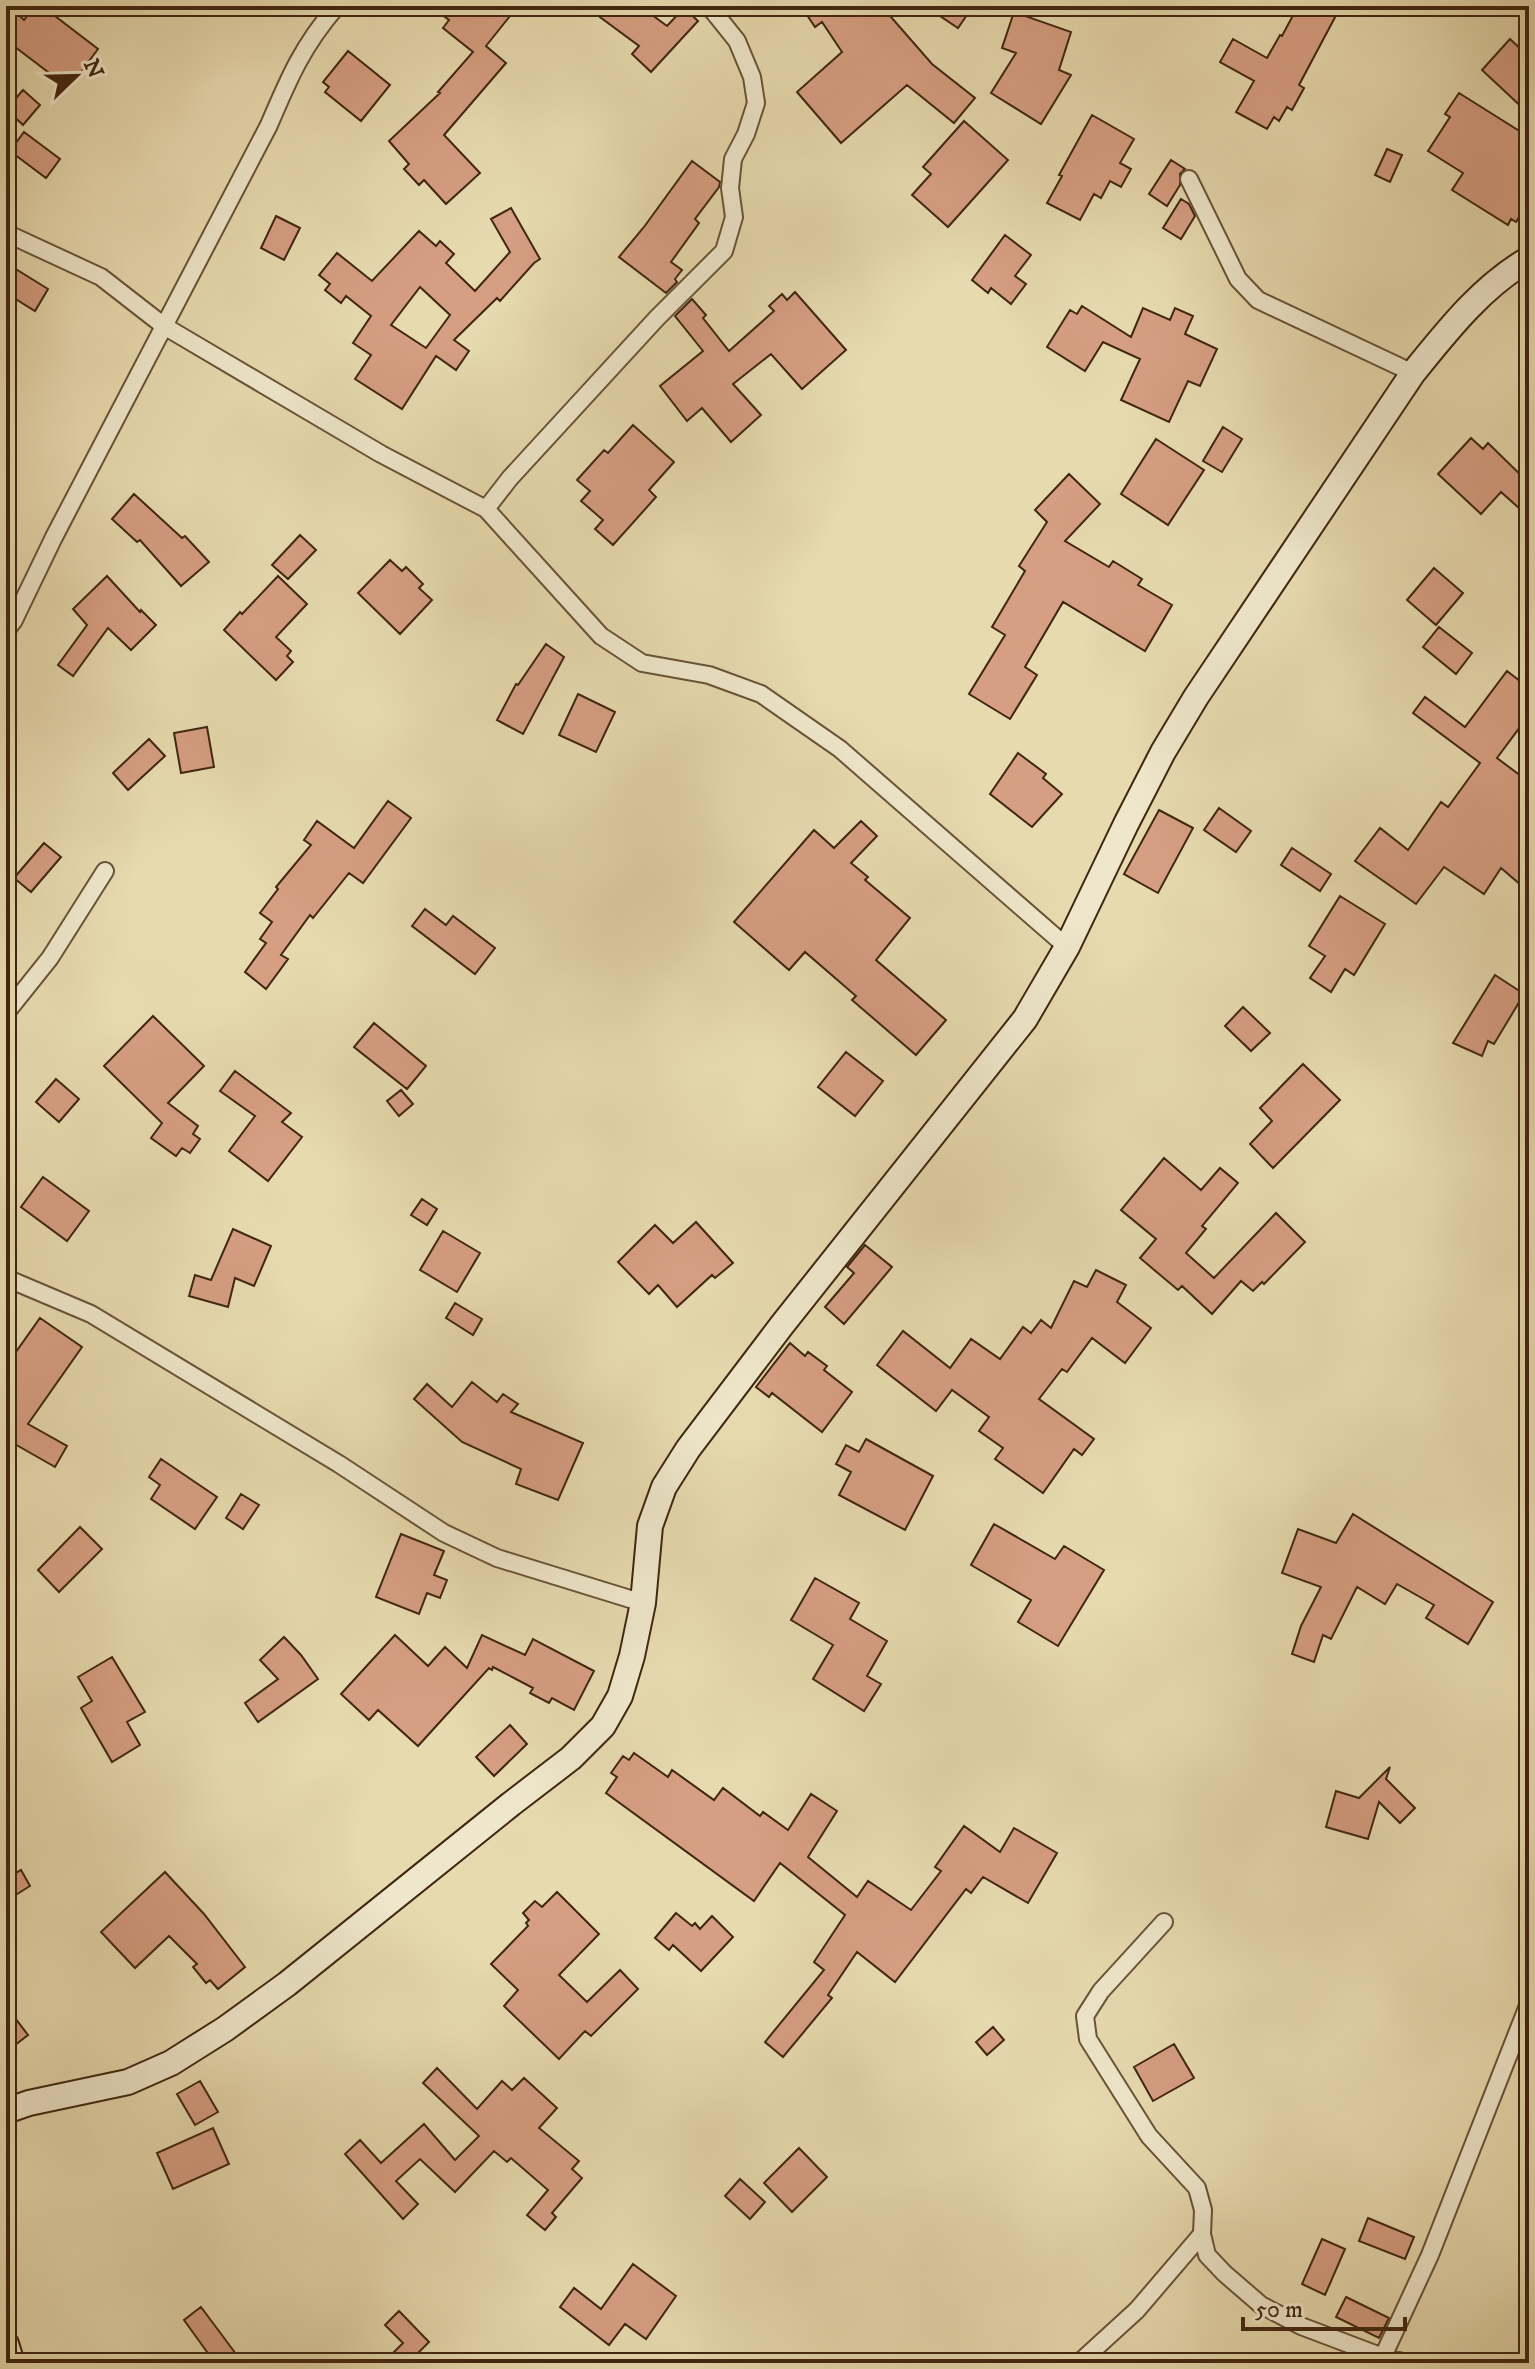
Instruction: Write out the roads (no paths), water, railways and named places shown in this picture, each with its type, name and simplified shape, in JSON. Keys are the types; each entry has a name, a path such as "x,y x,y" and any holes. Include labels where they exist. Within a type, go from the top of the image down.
{"street":[{"path":"6,631 269,125 297,60 337,6"},
{"path":"486,509 510,478 647,329 724,251 734,217 730,188 733,159 746,134 756,103 752,77 737,41 707,6"},
{"path":"1189,179 1238,279 1258,300 1413,373"},
{"path":"6,233 101,277 164,326 381,454 486,509 601,636 642,663 709,675 761,694 840,749 1067,947"},
{"path":"6,2111 29,2103 128,2082 171,2063 225,2029 287,1984 571,1758 603,1726 620,1696 643,1603 650,1526 664,1487 688,1449 782,1325 1025,1019 1067,947 1163,752 1196,697 1413,373 1487,289 1529,259"},
{"path":"6,1013 50,958 105,871"},
{"path":"6,1278 91,1314 339,1464 444,1533 497,1558 643,1603"},
{"path":"1164,1922 1101,1991 1085,2016 1088,2039 1149,2136 1197,2188 1203,2210 1202,2234 1207,2255 1224,2273 1261,2305 1301,2326 1381,2360 1406,2363"},
{"path":"1381,2360 1430,2255 1529,2003"},
{"path":"1079,2363 1137,2310 1202,2234"},
{"path":"6,2344 12,2363"}]}
